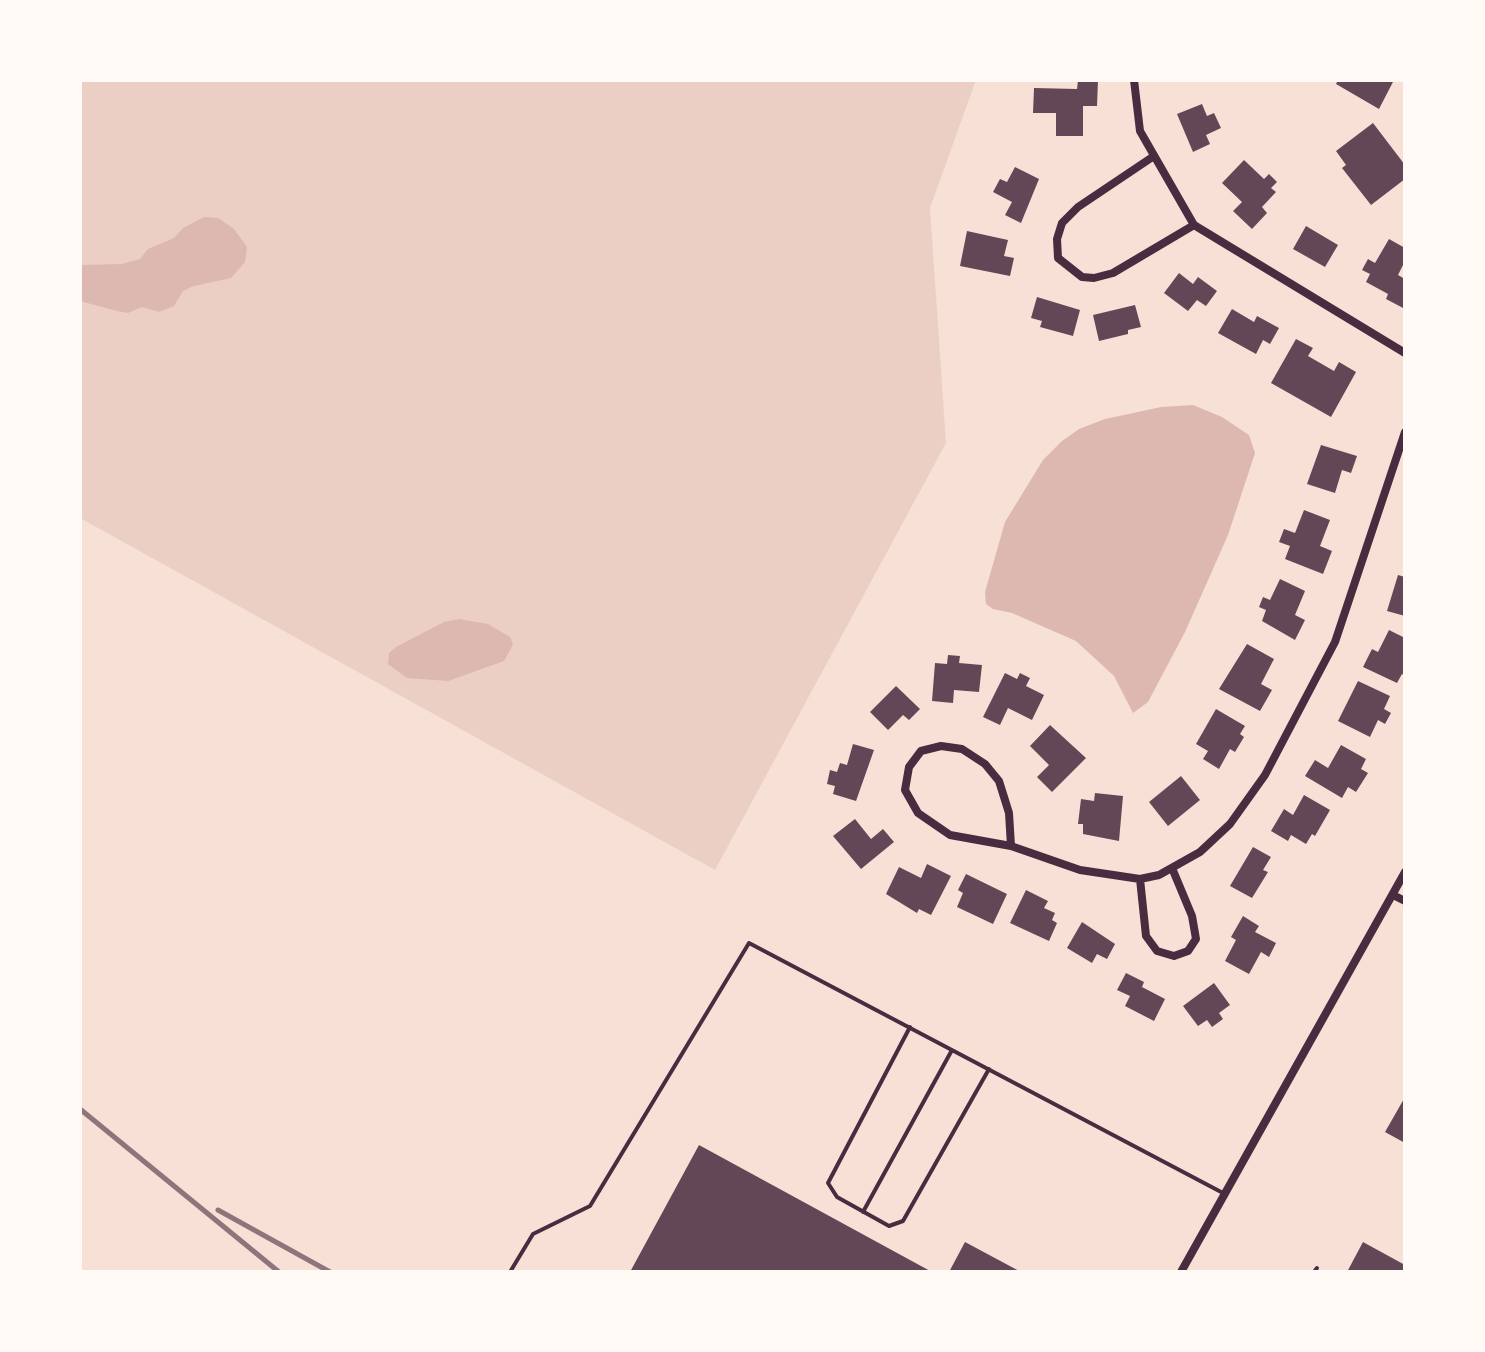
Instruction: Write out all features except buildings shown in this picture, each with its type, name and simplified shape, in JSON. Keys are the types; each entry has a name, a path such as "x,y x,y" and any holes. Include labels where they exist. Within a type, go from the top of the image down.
{"street":[{"path":"1134,80 1140,131 1194,225 1405,353"},
{"path":"1154,156 1078,207 1062,223 1057,239 1058,258 1082,277 1094,278 1113,273 1194,225"},
{"path":"1011,846 999,781 985,764 962,749 941,746 921,751 909,767 905,790 918,813 950,835 1011,846 1080,870 1140,879 1159,875 1200,852 1230,824 1265,775 1335,642 1405,432"},
{"path":"1140,879 1146,936 1157,951 1174,956 1188,951 1196,939 1192,916 1172,868"},
{"path":"1181,1272 1405,872"},
{"path":"1393,895 1405,901"}],"lane":[{"path":"510,1272 533,1234 590,1206 749,943 1225,1194"},
{"path":"910,1027 828,1183 837,1197 889,1226 903,1221 989,1069"},
{"path":"863,1212 952,1050"}],"shaded area":[{"path":"80,80 976,80 930,208 946,443 715,870 80,518"},
{"path":"204,217 218,218 234,229 247,247 245,262 231,278 183,291 174,306 159,312 142,307 128,313 80,301 80,265 122,264 140,259 148,249 174,238 183,228"},
{"path":"1193,405 1222,417 1249,435 1255,453 1228,535 1185,632 1148,702 1133,713 1114,676 1076,641 1012,613 993,609 986,604 985,592 1005,522 1043,460 1062,441 1079,429 1105,419 1161,407"},
{"path":"459,619 488,624 510,637 513,645 504,661 448,681 407,678 388,664 389,653 396,647 444,622"}],"railway":[{"path":"80,1109 279,1272"},
{"path":"218,1210 330,1272"}]}
